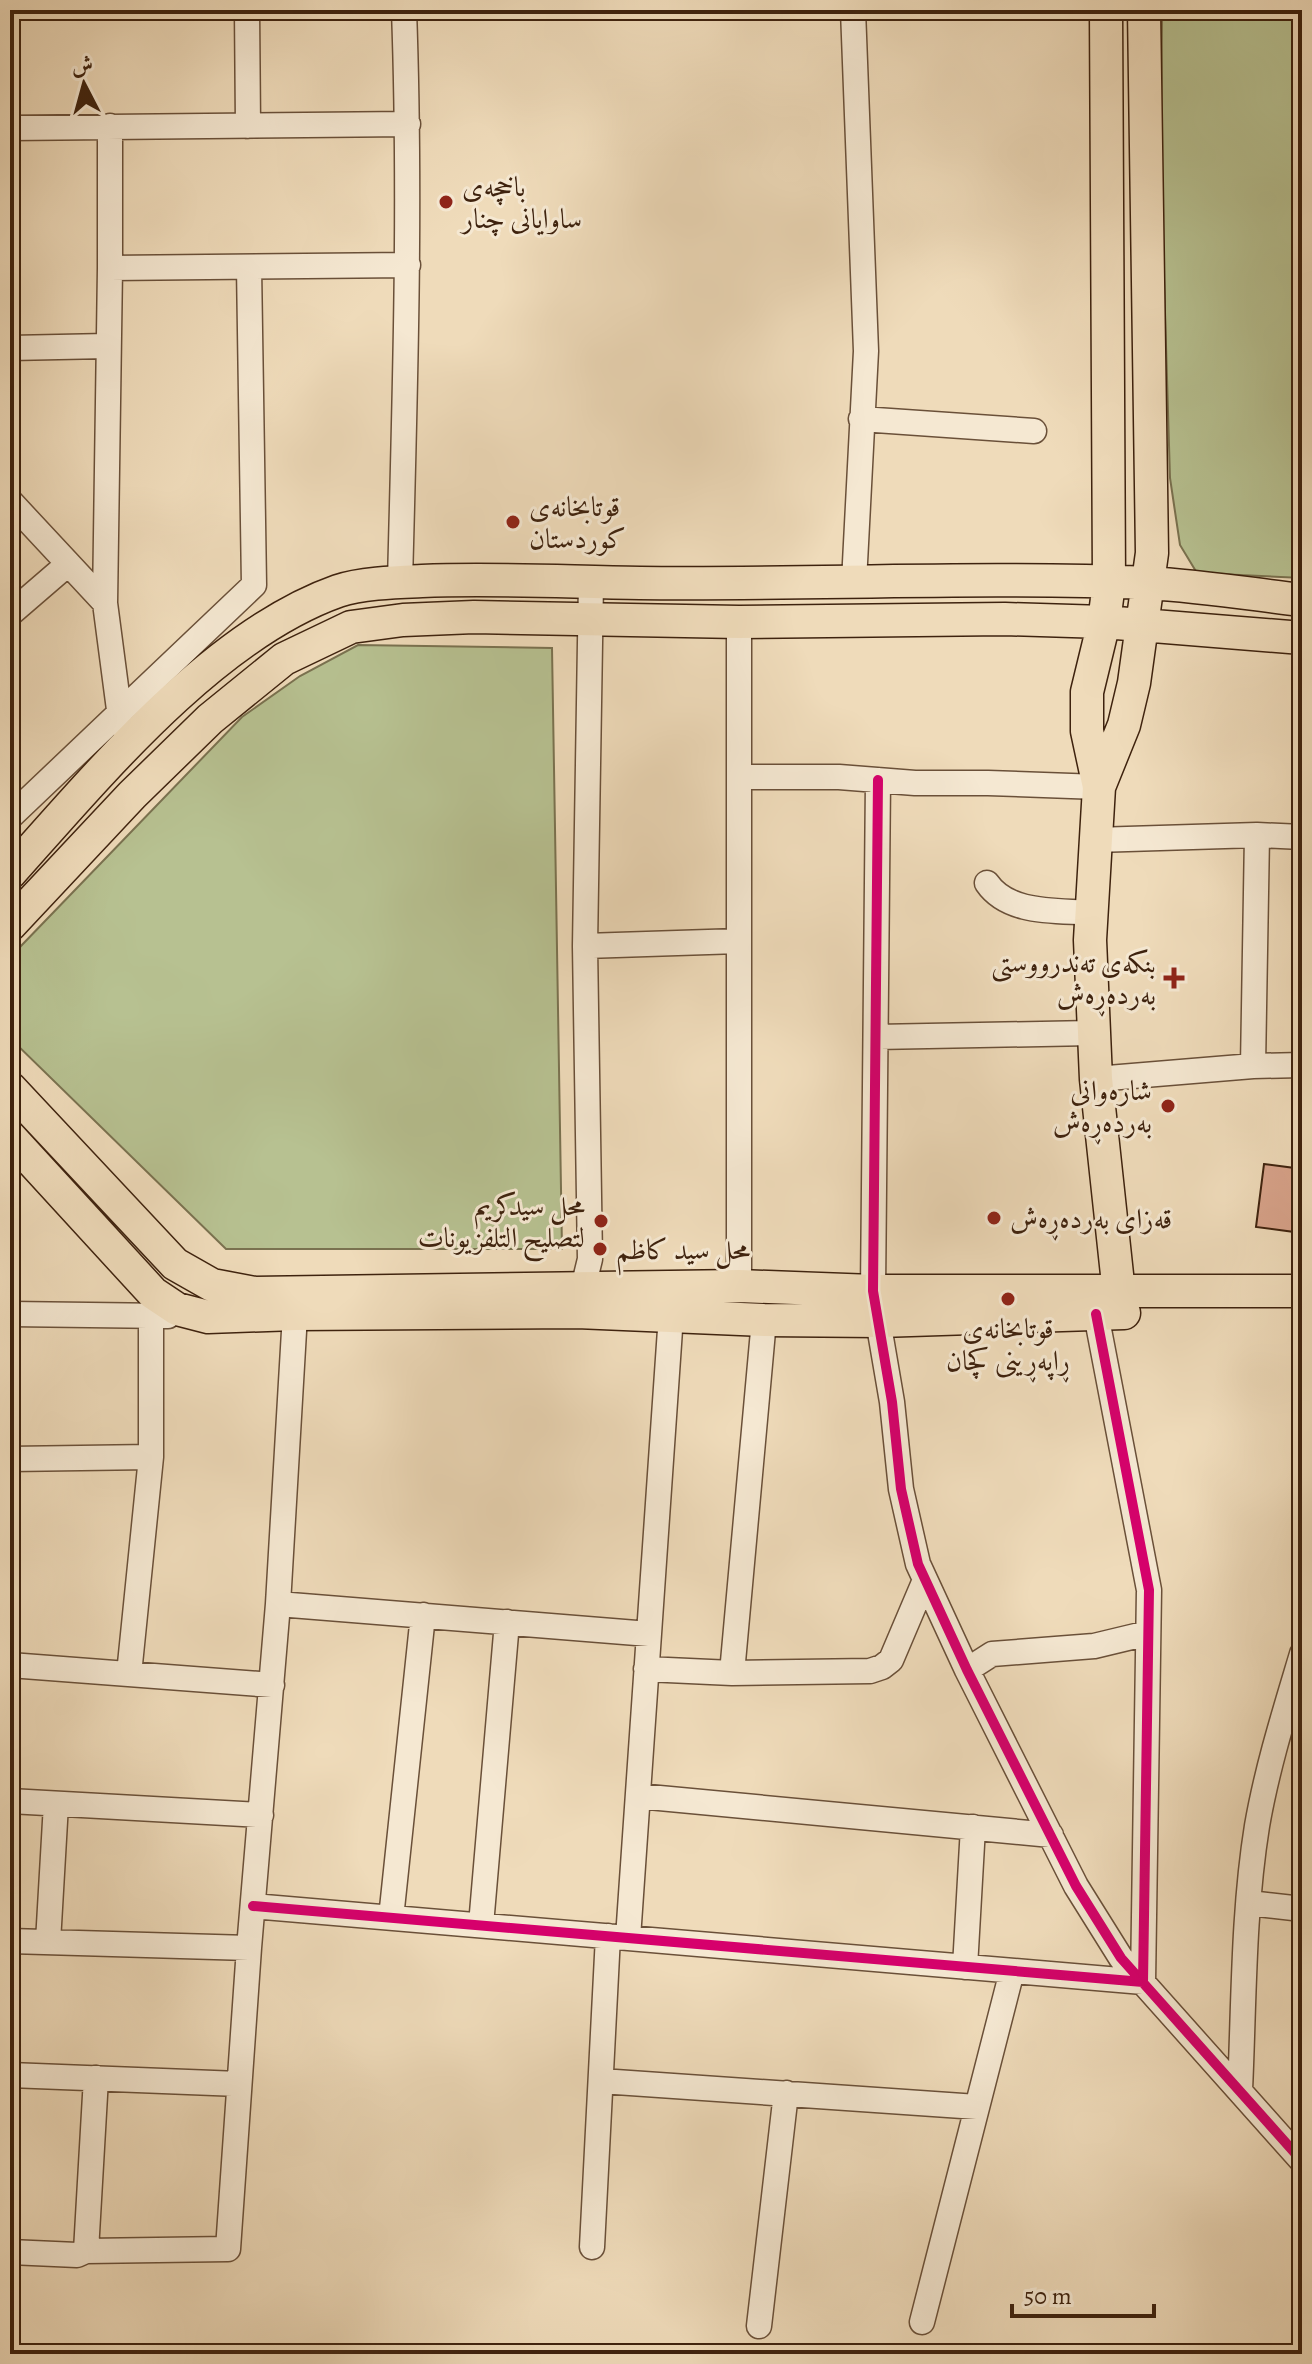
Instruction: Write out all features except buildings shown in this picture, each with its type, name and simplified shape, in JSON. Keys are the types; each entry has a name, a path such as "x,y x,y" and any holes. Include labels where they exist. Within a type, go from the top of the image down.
{"main road":[{"path":"1106,10 1109,583 1104,622 1087,692 1087,731 1099,787 1090,940 1107,1304"},
{"path":"1099,787 1124,725 1134,683 1152,553 1144,10"},
{"path":"10,873 126,747 185,690 263,627 340,590 400,582 474,579 738,584 1005,581 1149,583 1302,600"},
{"path":"10,925 143,784 210,719 284,659 351,627 403,620 474,617 739,622 1005,619 1104,622 1302,638"},
{"path":"10,1088 159,1249 175,1264 212,1285 255,1293 739,1286 877,1306"},
{"path":"10,1137 153,1293 190,1314 208,1317 577,1312 764,1320 877,1306 1107,1304 1302,1314"},
{"path":"1107,1304 1302,1291"}],"street":[{"path":"247,10 248,126"},
{"path":"400,582 408,265 404,10"},
{"path":"853,10 866,351 854,582"},
{"path":"10,128 408,124"},
{"path":"110,126 105,603 126,747"},
{"path":"110,268 408,265"},
{"path":"10,817 254,585 249,267"},
{"path":"10,348 107,346"},
{"path":"861,419 1034,431"},
{"path":"10,501 105,603"},
{"path":"10,614 68,564"},
{"path":"583,1288 590,1259 585,946 591,582"},
{"path":"739,622 739,1286"},
{"path":"739,777 839,777 1099,787"},
{"path":"878,780 877,1306 901,1489 918,1564 967,1670 1076,1886 1114,1946 1302,2161"},
{"path":"1095,840 1257,835 1302,837"},
{"path":"1253,1066 1257,835"},
{"path":"987,883 996,895 1021,906 1092,913"},
{"path":"585,946 739,941"},
{"path":"876,1037 1092,1033"},
{"path":"1096,1079 1302,1065"},
{"path":"1107,1304 1149,1590 1143,1982"},
{"path":"10,1314 151,1317 190,1314"},
{"path":"10,2252 77,2255 86,2251 228,2249 278,1604 295,1314"},
{"path":"592,2247 601,2081 638,1796 671,1315"},
{"path":"129,1674 151,1457 151,1317"},
{"path":"732,1673 764,1320"},
{"path":"10,1459 151,1457"},
{"path":"646,1669 732,1673 870,1671 891,1660 925,1580"},
{"path":"278,1604 649,1634"},
{"path":"391,1918 423,1615"},
{"path":"481,1925 507,1622"},
{"path":"967,1670 992,1654 1094,1646 1148,1633"},
{"path":"1240,2090 1249,1903 1264,1793 1302,1654"},
{"path":"10,1665 272,1685"},
{"path":"638,1796 1051,1835"},
{"path":"10,1801 261,1815"},
{"path":"48,1942 56,1804"},
{"path":"965,1967 973,1827"},
{"path":"1249,1903 1302,1909"},
{"path":"253,1906 1143,1982"},
{"path":"10,1941 249,1948"},
{"path":"922,2322 1012,1971"},
{"path":"10,2075 239,2084"},
{"path":"86,2251 96,2078"},
{"path":"601,2081 977,2107"},
{"path":"759,2326 786,2093"}],"green space":[{"path":"1162,10 1302,10 1302,578 1197,573 1180,545 1170,478 1161,179"},
{"path":"358,645 552,648 562,1249 226,1249 14,1042 10,1034 10,960 20,947 242,717 300,676"}],"cycle path":[{"path":"878,780 873,1291 892,1402 901,1489 918,1564 967,1670 1076,1886 1121,1958 1302,2161"},
{"path":"253,1906 1143,1982 1149,1590 1096,1314"}],"place":[{"name":"باخچەی ساوایانی چنار","path":"446,202"},
{"name":"قوتابخانەی کوردستان","path":"513,522"},
{"name":"بنکەی تەندرووستی بەردەڕەش","path":"1174,978"},
{"name":"شارەوانی بەردەڕەش","path":"1168,1106"},
{"name":"قەزای بەردەڕەش","path":"994,1218"},
{"name":"محل سيدكريم لتصليح التلفزيونات","path":"601,1221"},
{"name":"محل سيد كاظم","path":"600,1249"},
{"name":"قوتابخانەی ڕاپەڕینی کچان","path":"1008,1299"}]}
